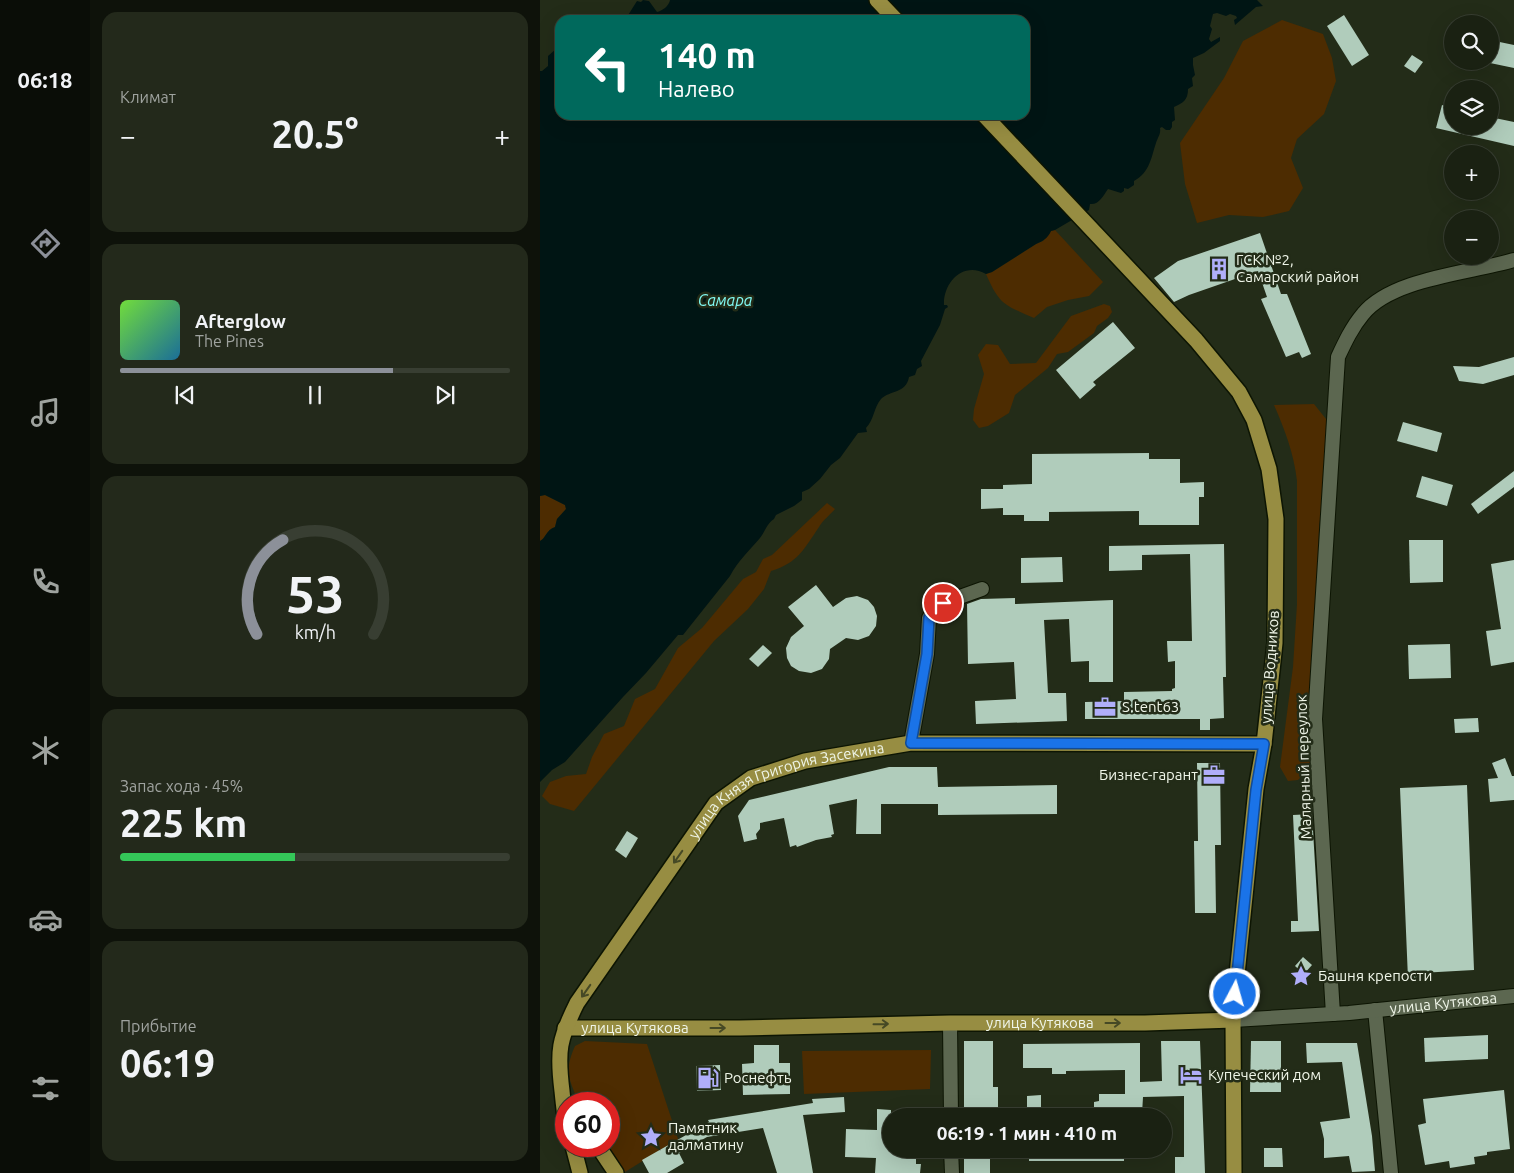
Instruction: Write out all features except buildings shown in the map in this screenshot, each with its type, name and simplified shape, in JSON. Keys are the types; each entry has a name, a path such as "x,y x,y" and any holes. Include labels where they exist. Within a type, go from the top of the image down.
{"main road":[{"path":"877,0 891,15"},
{"name":"улица Водников","path":"989,120 1196,340 1239,392 1254,420 1269,469 1276,519 1274,643 1264,744 1256,790 1233,1020 1234,1173"},
{"name":"улица Князя Григория Засекина","path":"562,1090 559,1050 565,1028 577,1003 716,803 751,778 796,764 911,743 1264,744"},
{"name":"улица Кутякова","path":"565,1028 740,1028 950,1022 1145,1023 1233,1020"},
{"path":"576,1157 580,1173"},
{"path":"605,1157 616,1173"}],"street":[{"name":"Малярный переулок","path":"1333,1014 1315,718 1338,357 1349,334 1364,312 1380,299 1400,289 1441,277 1514,260"},
{"path":"911,743 927,654 929,618 943,603 982,589"},
{"name":"улица Кутякова","path":"1233,1020 1333,1014 1514,996"},
{"path":"1375,1010 1391,1173"},
{"path":"950,1022 951,1108"},
{"path":"952,1158 952,1173"}],"shaded area":[{"path":"1282,20 1323,34 1332,58 1336,81 1324,114 1297,139 1291,158 1303,188 1289,211 1263,217 1229,215 1197,223 1185,184 1180,143 1224,78 1243,41"},
{"path":"1055,230 1103,282 1089,296 1047,307 1034,318 1009,306 999,298 986,274 1043,241 1051,231"},
{"path":"1104,304 1110,306 1112,312 1108,318 1097,326 1094,333 1068,352 1057,354 1048,368 1015,395 1009,413 988,426 979,428 973,420 974,409 984,374 978,355 986,344 998,345 1010,364 1036,363 1071,316"},
{"path":"1314,404 1330,424 1319,528 1317,610 1319,748 1311,766 1298,780 1288,781 1280,767 1293,667 1297,604 1297,481 1289,442 1274,405"},
{"path":"545,495 565,505 566,509 557,519 555,527 549,530 540,541 540,496"},
{"path":"827,503 835,509 821,524 800,554 788,564 771,571 764,589 748,609 714,641 574,811 550,804 542,796 550,782 566,776 586,774 592,757 604,734 624,726 635,699 655,689 678,648 702,628 743,579 756,572 763,559 772,555"},
{"path":"585,1041 647,1044 678,1139 625,1172 613,1157 620,1157 620,1092 575,1092 569,1076 569,1063 575,1046"},
{"path":"931,1050 930,1089 804,1094 802,1051"}],"water":[{"name":"Самара","path":"643,0 649,1 657,12 665,8 670,0 1257,0 1263,6 1256,7 1235,25 1234,20 1237,18 1236,16 1213,14 1209,39 1211,42 1220,37 1220,41 1204,53 1193,58 1195,75 1192,78 1193,86 1188,89 1184,101 1174,107 1175,120 1172,122 1170,130 1160,128 1160,134 1147,169 1134,181 1134,185 1128,189 1124,188 1124,191 1121,193 1108,189 1098,202 1090,204 1089,210 1051,231 1043,240 992,272 986,274 970,270 956,276 947,289 944,305 948,307 945,309 940,325 921,361 922,366 917,369 915,375 909,377 905,386 901,389 881,399 866,428 867,432 858,433 840,458 809,489 802,492 802,500 776,515 683,635 678,635 565,762 552,770 540,782 540,541 549,530 555,527 557,519 566,509 565,505 545,495 540,496 540,71 548,66 548,56 555,50 555,120 1030,120 1030,15 628,15 637,1 641,2"}],"place":[{"name":"ГСК №2, Самарский район","path":"1219,269"},
{"name":"S.tent63","path":"1105,707"},
{"name":"Бизнес-гарант","path":"1214,775"},
{"name":"Башня крепости","path":"1301,976"},
{"name":"Купеческий дом","path":"1191,1075"},
{"name":"Роснефть","path":"708,1078"},
{"name":"Памятник далматину","path":"651,1137"}],"route":[{"path":"943,603 929,618 927,654 911,743 1264,744 1256,790 1235,994"}]}
